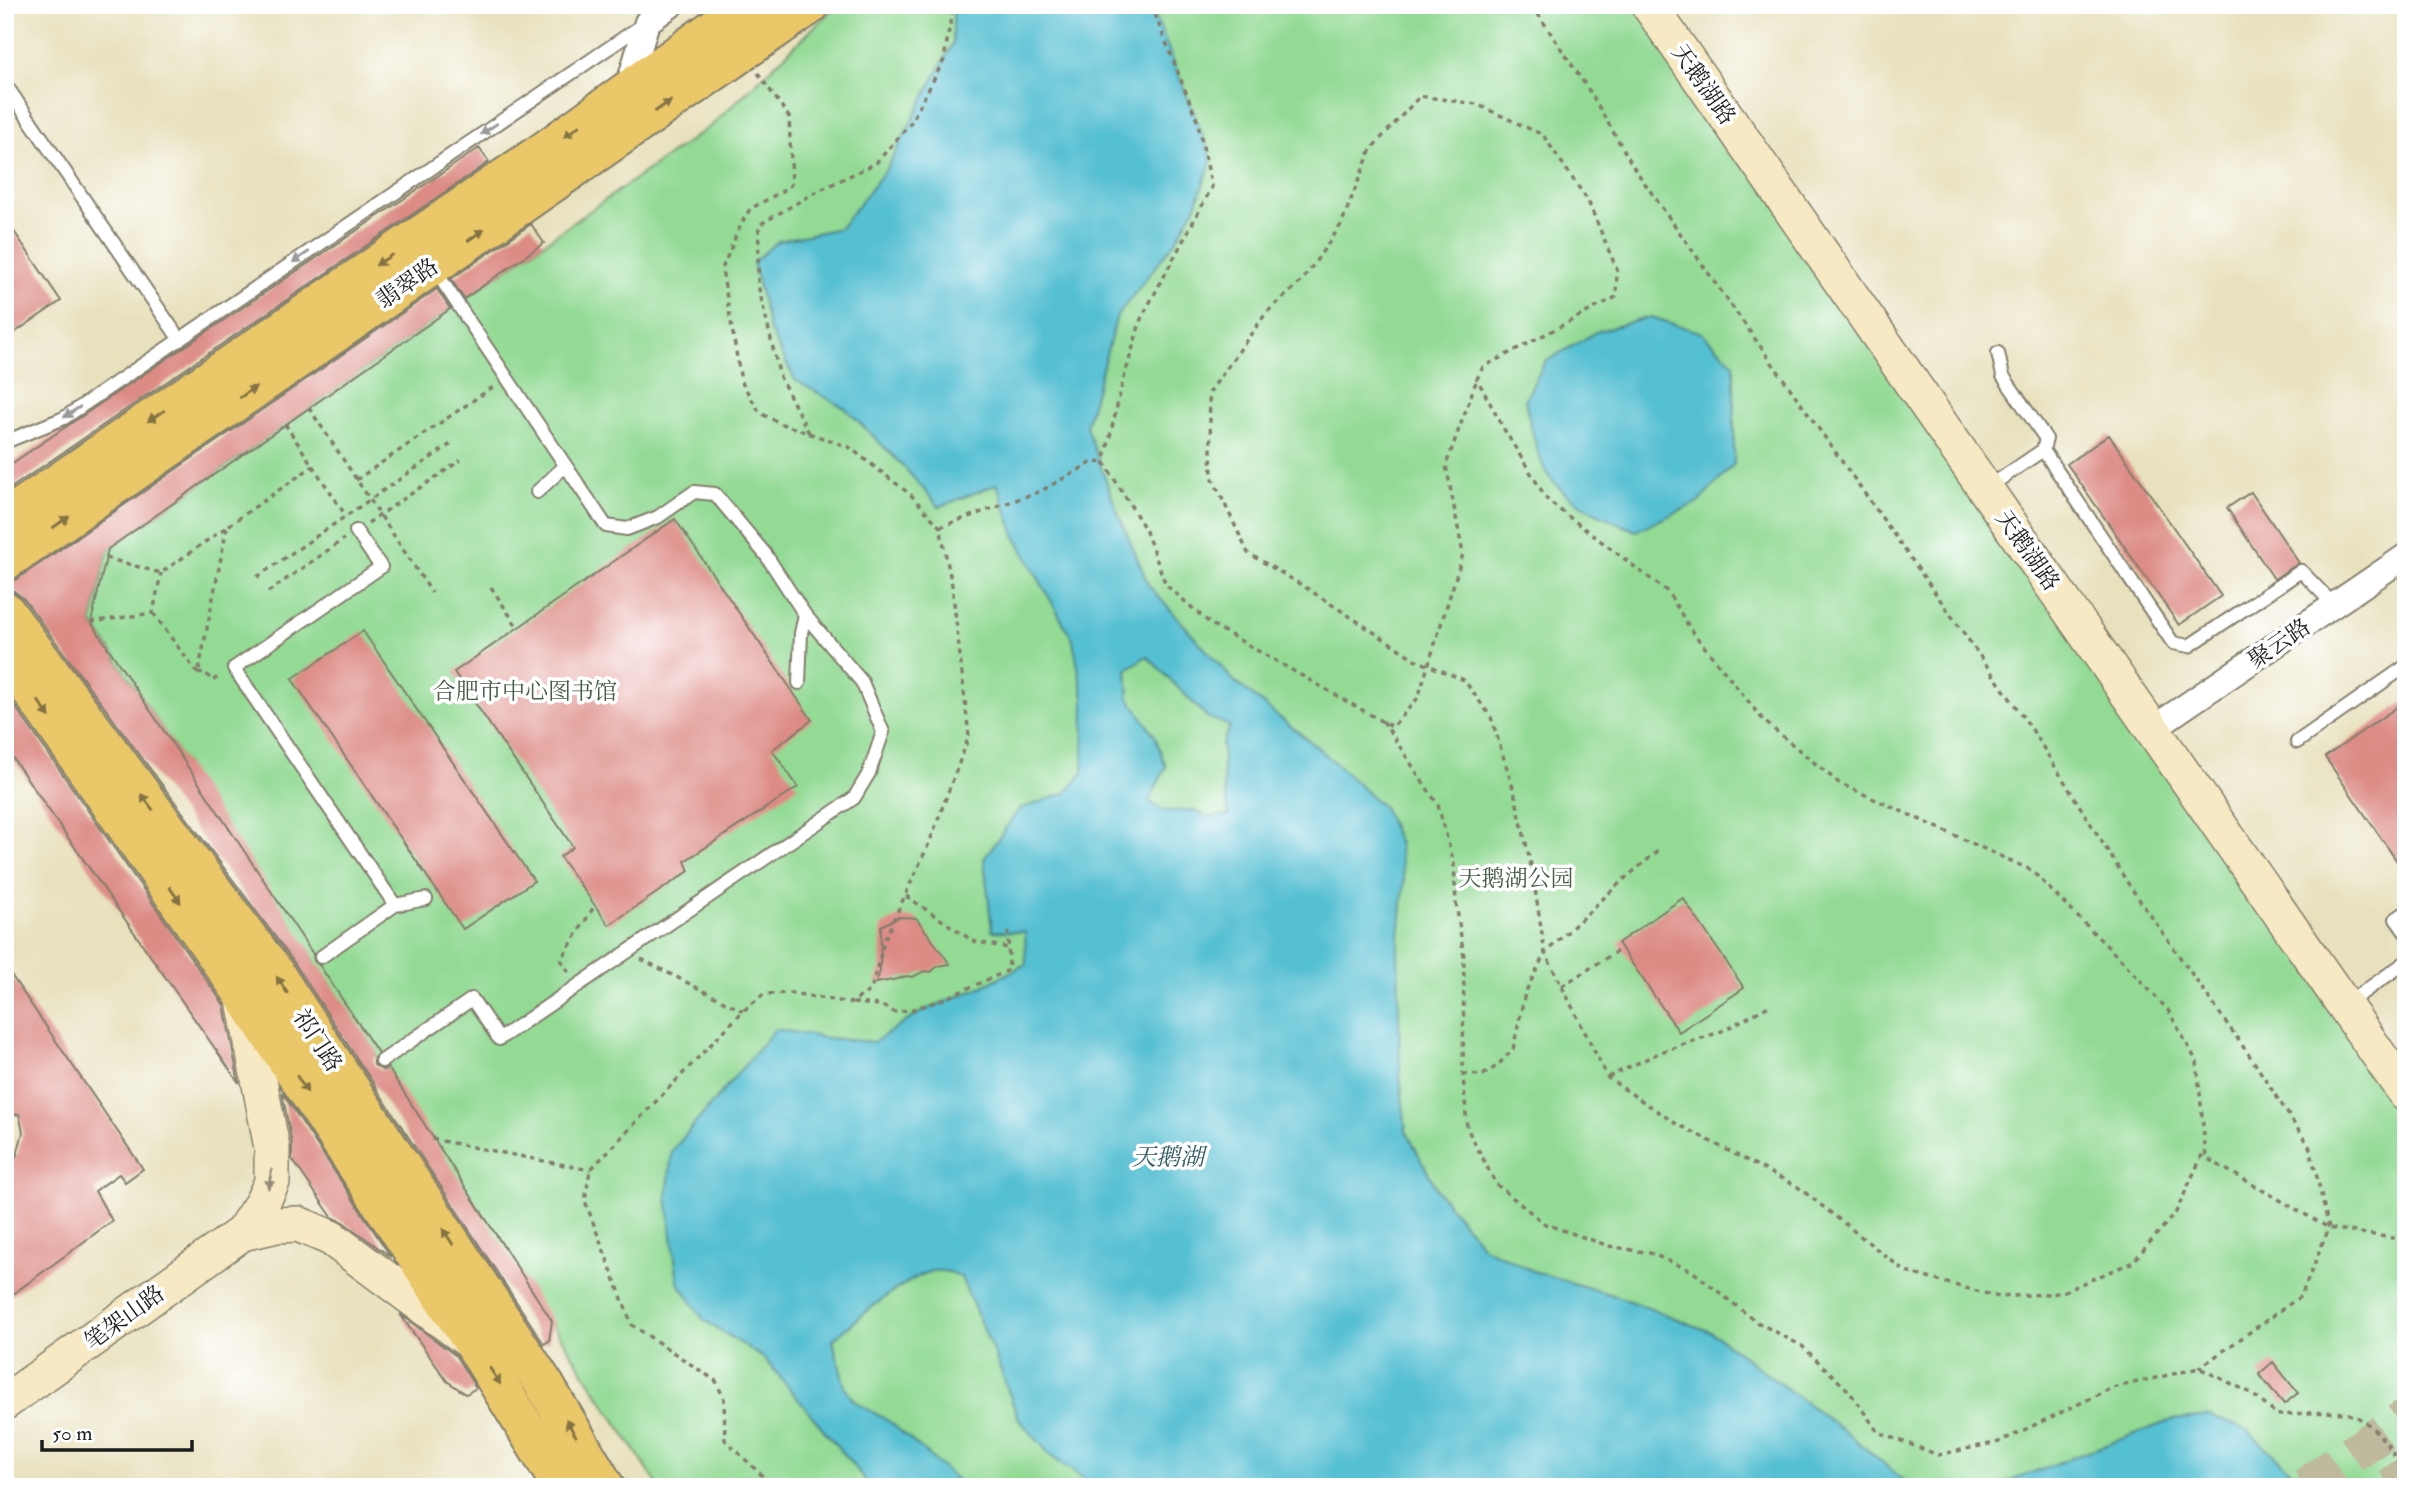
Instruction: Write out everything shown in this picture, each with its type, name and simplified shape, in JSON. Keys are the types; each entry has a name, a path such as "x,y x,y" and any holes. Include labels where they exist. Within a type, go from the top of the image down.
{"main road":[{"name":"翡翠路","path":"5,519 547,149 746,5"},
{"name":"翡翠路","path":"5,561 810,5"},
{"name":"祁门路","path":"5,611 273,971 538,1374 606,1487"},
{"name":"祁门路","path":"5,653 242,992 474,1344 562,1487"}],"street":[{"path":"621,135 626,92 647,22 671,5"},
{"name":"天鹅湖路","path":"1649,5 2156,726 2406,1094"},
{"name":"天鹅湖路","path":"1670,5 1999,480 2156,726 2406,1072"},
{"name":"聚云路","path":"2156,726 2406,556"},
{"path":"242,992 272,1148 272,1182 242,1233"},
{"path":"242,1233 277,1225 298,1224 331,1238 474,1344"},
{"name":"笔架山路","path":"5,1402 242,1233"}],"lane":[{"path":"5,442 64,418 647,22"},
{"path":"5,84 180,340"},
{"path":"382,1061 472,999 499,1039 854,797 869,773 883,732 862,682 805,615 766,555 715,494 694,492 658,517 627,530 606,526 432,265"},
{"path":"1998,353 2003,376 2046,439 2043,450 1999,480"},
{"path":"2043,450 2173,643 2189,646 2301,571 2334,605"},
{"path":"537,492 565,466"},
{"path":"356,531 381,567 234,668 395,905"},
{"path":"799,683 801,633 805,615"},
{"path":"2297,742 2406,666"},
{"path":"321,957 395,905 426,898"},
{"path":"2406,912 2396,919 2406,933"},
{"path":"2355,998 2406,962"}],"path":[{"path":"809,433 780,377 758,285 759,225 814,193 877,163 910,124 944,60 953,5"},
{"path":"1151,5 1197,120 1212,187 1140,319 1104,462 1145,529 1166,585 1211,624 1392,727 1418,698 1430,666 1463,554 1446,465 1483,367 1616,297 1617,270 1588,201 1543,135 1476,104 1420,96 1371,149 1341,226 1302,281 1266,313 1209,393 1212,477 1248,553 1416,660 1430,666 1464,680 1491,717 1514,791 1532,870 1545,953 1608,1078 1675,1123 1798,1187 1906,1272 1999,1297 2060,1293 2133,1262 2176,1212 2205,1149"},
{"path":"1383,721 1438,805 1454,864 1456,903 1464,957 1463,1074 1467,1128 1496,1184 1545,1224 1609,1245 1650,1253 1692,1272 1757,1322 1802,1346 1849,1391 1878,1432 1938,1455 1999,1441 2112,1388 2199,1368 2301,1296 2329,1227 2310,1148 2254,1062 2130,885 2031,729 1636,171 1591,92 1532,5"},
{"path":"742,51 789,117 792,183 788,188 750,209 722,269 741,381 760,413 849,447 911,495 940,527 952,585 969,736 930,841 885,939 871,990 851,1003"},
{"path":"356,480 506,378"},
{"path":"1477,379 1505,431 1548,500 1668,592 1690,630 1764,721 1839,783 2031,870 2168,1010 2197,1062 2206,1158 2329,1227 2406,1240"},
{"path":"309,408 432,593"},
{"path":"285,424 356,531"},
{"path":"257,577 452,444"},
{"path":"404,498 461,460"},
{"path":"940,527 1041,491 1091,463 1104,462"},
{"path":"198,674 153,613 161,573 313,466"},
{"path":"198,674 227,527"},
{"path":"268,592 326,551"},
{"path":"106,558 161,573"},
{"path":"491,587 518,628"},
{"path":"92,622 153,613"},
{"path":"198,674 205,672 212,681 234,668"},
{"path":"1463,1074 1483,1075 1497,1066 1513,1049 1525,993 1545,953 1658,851"},
{"path":"905,896 973,941 1009,948"},
{"path":"561,960 595,905"},
{"path":"774,1487 725,1440 724,1399 716,1381 632,1325 585,1201 590,1170 743,1012 764,994 791,993 880,1005 894,1012 924,1006 1009,970 1008,932"},
{"path":"1562,986 1622,948"},
{"path":"627,952 743,1012"},
{"path":"1608,1078 1661,1052 1720,1032 1769,1006"},
{"path":"432,1139 590,1170"},
{"path":"2199,1368 2251,1392 2277,1415 2346,1413 2367,1424 2381,1437 2401,1465 2406,1483"}],"green space":[{"name":"天鹅湖公园","path":"837,5 1649,5 2406,1094 2406,1487 659,1487 92,622 108,549 712,125"}],"water":[{"name":"天鹅湖","path":"953,5 1151,5 1212,159 1196,205 1177,239 1117,316 1086,426 1149,586 1234,681 1322,751 1384,808 1398,841 1404,882 1398,949 1400,1075 1406,1131 1439,1193 1483,1247 1533,1271 1622,1298 1711,1332 1853,1438 1912,1487 1096,1487 1052,1457 1018,1418 961,1277 937,1270 917,1277 892,1293 833,1340 845,1388 854,1401 890,1422 965,1487 871,1487 765,1359 704,1320 678,1282 667,1197 672,1151 775,1029 827,1038 874,1042 923,1011 983,986 1026,964 1025,932 992,931 984,859 1019,809 1066,793 1083,773 1084,699 1073,640 1016,538 997,484 939,507 904,467 846,409 795,380 769,329 753,262 778,241 840,228 887,168 953,43","holes":["1147,656 1207,717 1230,726 1222,744 1224,788 1229,815 1208,817 1194,810 1164,811 1149,801 1166,767 1155,736 1129,698 1127,669"]},
{"path":"1651,317 1702,333 1734,364 1734,464 1699,502 1636,531 1578,503 1549,477 1531,429 1525,400 1545,362 1598,331"},
{"path":"2210,1416 2247,1430 2308,1487 1994,1487 2172,1420"}],"building":[{"path":"479,148 489,162 5,492 5,468"},
{"path":"5,218 61,301 5,339"},
{"path":"531,224 544,243 464,299 451,279"},
{"path":"437,289 450,309 108,549 91,622 313,954 314,961 378,1053 374,1058 374,1065 382,1070 388,1068 552,1321 549,1341 544,1344 291,958 23,598 14,591 5,590 5,583 17,579"},
{"path":"2109,435 2221,596 2179,625 2067,464"},
{"path":"2251,492 2299,563 2274,579 2227,508"},
{"path":"675,519 812,720 772,750 798,787 685,861 689,871 609,925 560,857 573,847 454,672"},
{"path":"363,631 534,881 463,929 292,679"},
{"path":"5,692 224,1005 239,1083 5,747"},
{"path":"2406,701 2406,874 2325,757"},
{"path":"1683,898 1744,988 1679,1032 1618,943"},
{"path":"898,917 916,918 950,964 913,977 906,976 876,983 880,971 881,926"},
{"path":"5,966 143,1169 125,1182 119,1174 95,1191 112,1221 5,1300 5,1170 17,1155 23,1132 19,1114 5,1117"},
{"path":"282,1092 391,1257 332,1217 292,1159 292,1144"},
{"path":"400,1314 455,1355 476,1388 466,1394 447,1381"},
{"path":"2273,1362 2298,1393 2284,1404 2259,1374"}],"tunnel":[{"path":"2305,1487 2406,1417"},
{"path":"2390,1487 2406,1476"}],"park label":[{"name":"合肥市中心图书馆","path":"525,691"}]}
